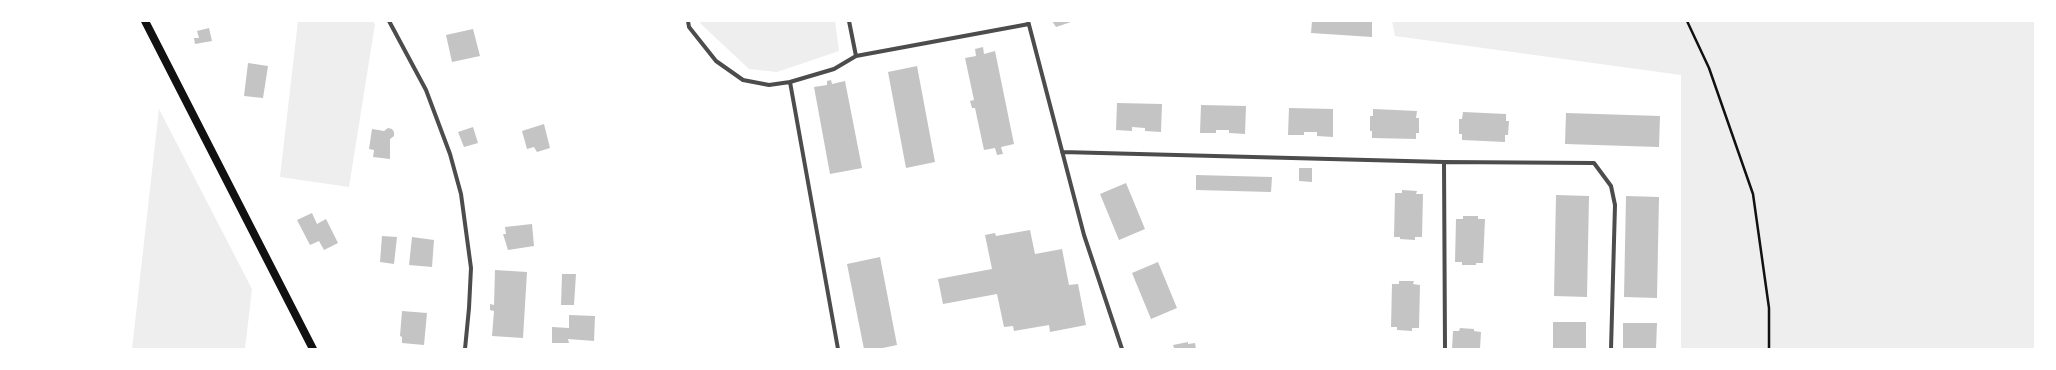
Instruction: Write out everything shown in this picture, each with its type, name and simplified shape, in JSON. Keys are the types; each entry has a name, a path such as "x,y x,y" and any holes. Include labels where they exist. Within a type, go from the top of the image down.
{"main road":[{"path":"145,21 313,349"}],"street":[{"path":"389,21 409,56 428,96 450,154 461,194 471,268 470,302 465,349"},
{"path":"688,21 689,27 716,61 743,80 769,85 790,82 834,69 856,56 1028,22 1084,235 1122,349"},
{"path":"849,21 856,56"},
{"path":"790,82 838,349"},
{"path":"1062,152 1444,162 1594,163 1611,186 1615,205 1611,349"},
{"path":"1444,162 1445,349"}],"path":[{"path":"1687,21 1709,68 1753,194 1769,308 1769,349"}],"shaded area":[{"path":"298,21 372,21 375,24 349,187 280,177"},
{"path":"700,21 835,21 839,51 777,72 749,69 701,24"},
{"path":"1392,21 2035,21 2035,349 1681,349 1681,75 1395,36"},
{"path":"159,109 252,289 245,349 132,349"}],"building":[{"path":"1052,21 1074,21 1056,27"},
{"path":"1312,21 1372,21 1372,37 1311,33"},
{"path":"209,28 212,41 195,44 194,38 199,38 197,31"},
{"path":"473,29 480,56 452,62 446,35"},
{"path":"983,47 984,54 995,51 1014,144 1001,147 1003,154 997,155 995,148 984,150 975,108 972,108 970,101 974,100 965,58 976,56 975,49"},
{"path":"248,63 268,66 263,98 244,96"},
{"path":"917,66 935,162 906,168 888,72"},
{"path":"831,80 832,84 845,81 862,168 830,174 814,87 827,85 827,81"},
{"path":"1117,103 1162,104 1161,132 1145,131 1145,128 1132,127 1132,131 1116,130"},
{"path":"1201,105 1246,106 1245,134 1229,133 1229,130 1216,130 1216,133 1200,133"},
{"path":"1289,108 1333,109 1333,137 1317,136 1317,132 1304,132 1304,135 1288,135"},
{"path":"1373,109 1417,111 1416,118 1419,118 1419,133 1416,133 1416,139 1372,138 1372,131 1370,131 1370,116 1373,116"},
{"path":"1463,112 1506,114 1506,121 1509,121 1508,135 1505,135 1505,142 1462,140 1462,134 1459,134 1459,119 1462,119"},
{"path":"1566,113 1660,116 1659,147 1565,144"},
{"path":"544,124 550,148 537,152 534,147 527,149 522,131"},
{"path":"473,127 478,143 464,147 458,132"},
{"path":"388,128 392,129 394,132 394,136 390,139 390,159 373,157 374,150 369,149 372,129 384,131"},
{"path":"1299,168 1312,168 1312,182 1299,181"},
{"path":"1196,175 1272,177 1271,192 1196,190"},
{"path":"1126,183 1145,229 1119,240 1100,194"},
{"path":"1402,190 1417,191 1416,194 1423,194 1422,237 1415,237 1415,240 1394,237 1395,193 1402,193"},
{"path":"1556,195 1589,196 1587,297 1554,296"},
{"path":"1626,196 1659,197 1657,298 1624,297"},
{"path":"312,213 317,224 326,219 338,243 324,250 319,241 310,245 297,220"},
{"path":"1463,216 1478,216 1478,219 1485,219 1483,263 1476,263 1476,265 1462,265 1462,262 1455,262 1456,219 1463,219"},
{"path":"532,224 534,246 508,250 503,234 506,234 505,227"},
{"path":"1030,230 1035,254 1062,249 1069,285 1078,284 1086,325 1050,332 1049,325 1014,331 1013,326 1004,327 997,294 943,304 938,279 992,269 985,235 995,233 996,236"},
{"path":"382,236 397,237 394,264 380,262"},
{"path":"412,237 434,240 432,267 409,265"},
{"path":"880,257 897,345 878,349 864,349 847,264"},
{"path":"1158,262 1177,308 1151,319 1132,273"},
{"path":"495,270 527,272 523,338 492,336 494,311 490,310 490,304 494,305"},
{"path":"562,274 576,274 574,305 561,305"},
{"path":"1399,281 1414,281 1413,284 1420,285 1419,328 1412,328 1412,331 1397,330 1397,327 1391,327 1392,284 1399,284"},
{"path":"402,311 427,313 424,345 402,343 402,337 400,336"},
{"path":"569,315 595,316 594,341 568,339 569,343 552,343 552,327 569,328"},
{"path":"1553,322 1586,322 1586,349 1553,349"},
{"path":"1623,323 1657,323 1656,349 1623,349"},
{"path":"1460,328 1474,329 1474,331 1481,332 1480,349 1452,349 1453,331 1459,331"},
{"path":"1188,342 1188,344 1195,343 1196,349 1171,349 1174,348 1173,345"}]}
